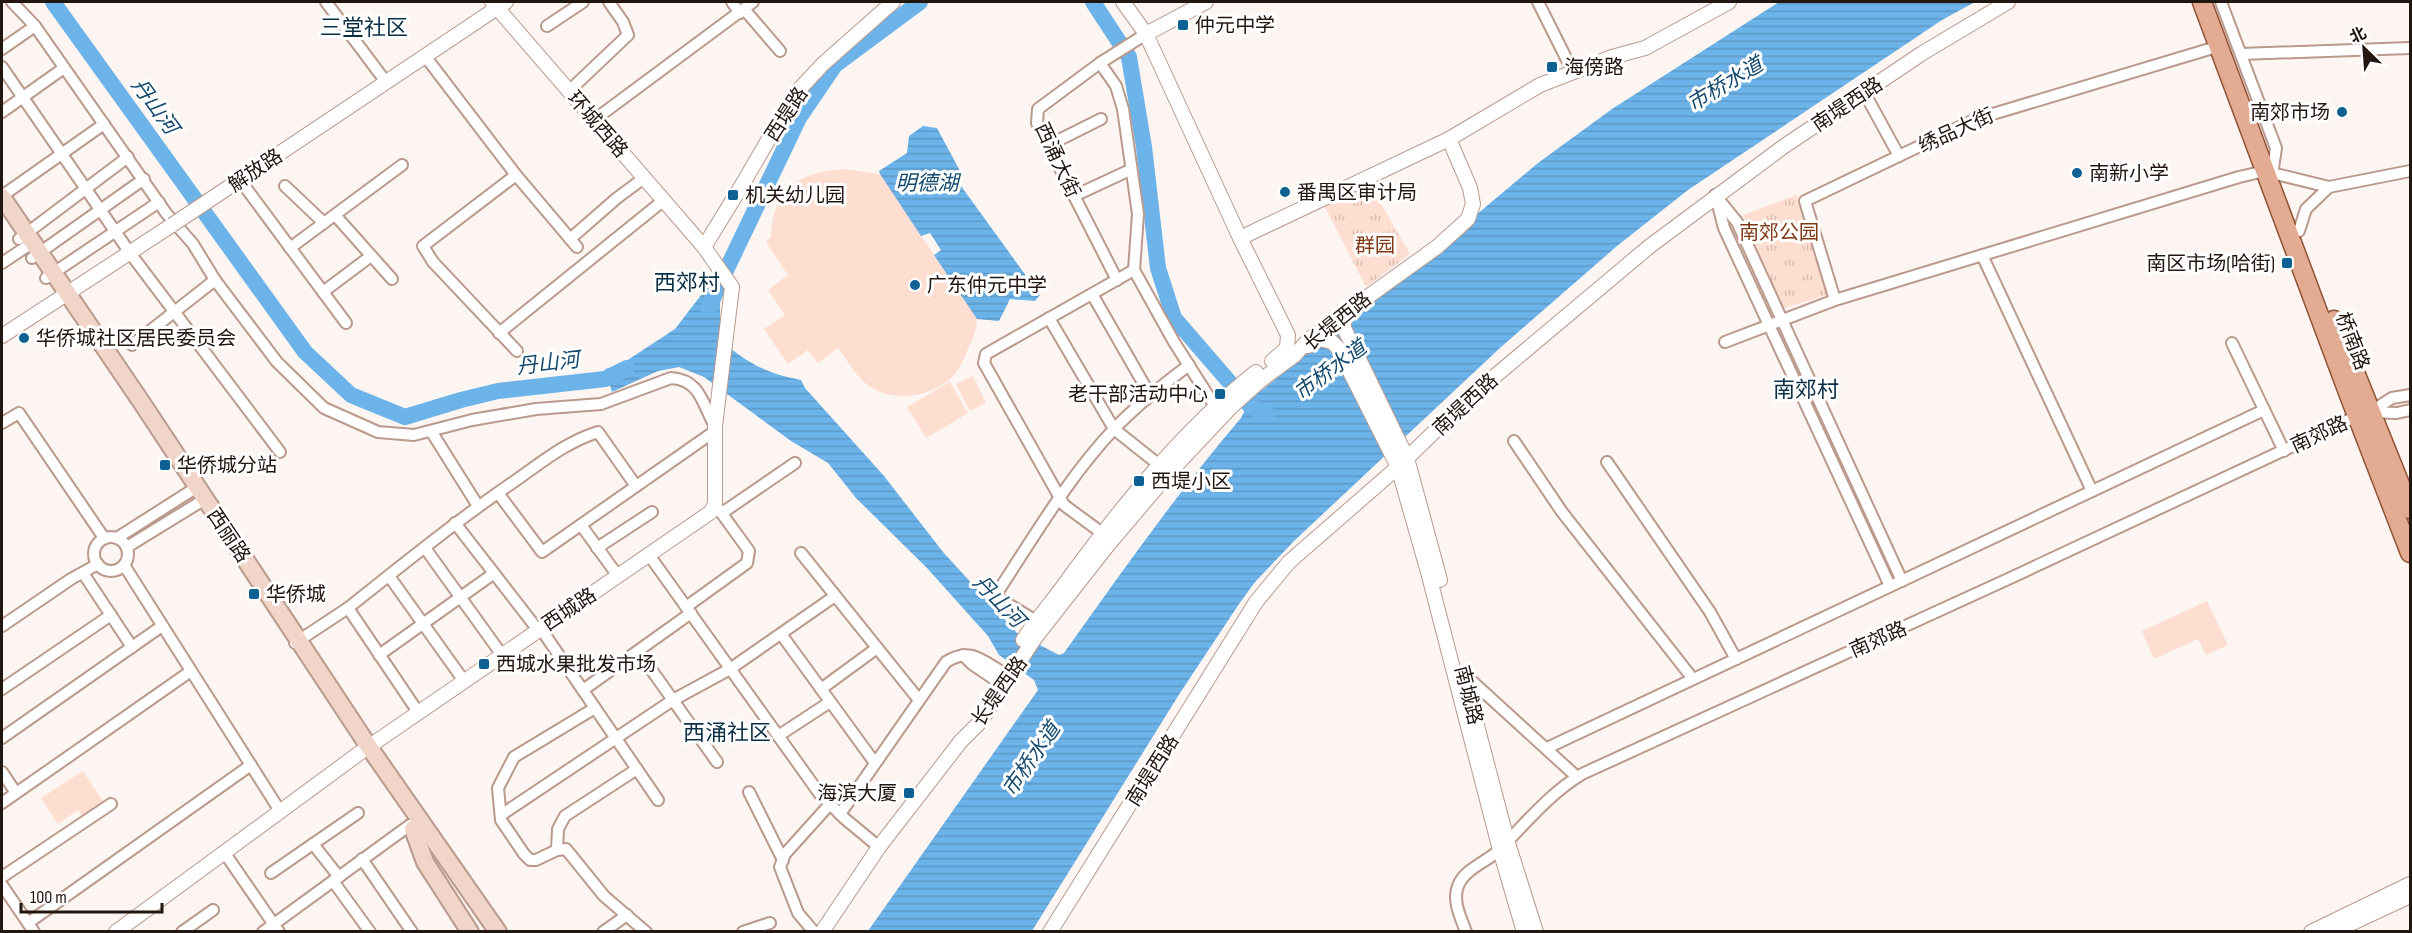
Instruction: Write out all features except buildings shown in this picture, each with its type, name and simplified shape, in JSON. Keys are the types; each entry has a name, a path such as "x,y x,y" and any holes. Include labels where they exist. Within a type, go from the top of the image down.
{"main road":[{"path":"2202,2 2259,143"},
{"path":"2212,2 2259,143"},
{"name":"桥南路","path":"2259,143 2299,231 2410,553"},
{"name":"桥南路","path":"2271,171 2363,414 2410,509"},
{"name":"西丽路","path":"2,197 29,245 198,495 484,932"},
{"name":"西丽路","path":"2,213 29,245"},
{"path":"415,826 425,862 470,932"},
{"path":"415,826 445,846 507,932"},
{"name":"西丽路","path":"415,826 498,932"}],"street":[{"path":"12,2 35,26 159,202 193,244 215,280 277,362 324,408 378,432 414,435 472,420 536,409 601,404 671,378 683,379 694,386 715,428"},
{"path":"326,2 386,82"},
{"path":"547,27 583,2"},
{"path":"569,91 628,35 623,22 609,2"},
{"path":"732,2 780,51"},
{"path":"594,120 753,2"},
{"name":"西堤路","path":"704,247 795,94 831,57 893,2"},
{"path":"1123,2 1146,34 1285,330 1301,338 1332,342 1338,348 1402,454"},
{"path":"1196,2 1100,63 1116,86 1123,109 1138,214 1134,270 1189,365 1224,405"},
{"path":"1538,2 1573,72"},
{"path":"1240,238 1449,139 1540,85 1645,48 1711,7 1729,2"},
{"name":"南堤西路","path":"1050,932 1270,583 1289,562 1402,454 1428,437 1470,397 1530,346 1715,195 1930,48 2008,2"},
{"path":"2194,2 2252,151 2271,171"},
{"path":"2221,2 2276,148 2271,171"},
{"name":"解放路","path":"2,336 236,183 498,4"},
{"name":"环城西路","path":"498,4 569,91 704,247"},
{"path":"2,49 35,26"},
{"name":"绣品大街","path":"1835,300 1805,201 1976,119 2213,48"},
{"path":"2241,54 2410,48"},
{"path":"425,56 516,175 573,243 617,198 644,178"},
{"name":"西涌大街","path":"1100,63 1038,108 1037,123 1117,280"},
{"path":"2,67 130,253 280,452"},
{"path":"2,112 64,68"},
{"path":"1864,92 1899,156"},
{"path":"1048,146 1101,119"},
{"path":"2,197 104,124"},
{"name":"长堤西路","path":"1258,377 1295,355 1349,309 1437,247 1468,219 1473,204 1470,188 1449,139"},
{"path":"29,245 86,189 128,157"},
{"path":"290,248 402,165"},
{"path":"1074,196 1131,170"},
{"path":"1725,342 1835,300 2239,177 2271,171 2329,187 2410,171"},
{"path":"516,175 423,246 433,262 517,351"},
{"path":"2,263 29,245 100,210 144,179"},
{"path":"236,183 290,248 346,323"},
{"path":"285,186 324,223"},
{"path":"2299,231 2306,209 2329,187"},
{"path":"1715,195 1737,222 1902,581"},
{"path":"1715,195 1724,228 1890,586"},
{"path":"499,333 664,200"},
{"path":"50,276 159,202"},
{"path":"335,215 392,279"},
{"path":"583,690 638,651 747,563 748,551 718,508 715,428 732,286 704,247"},
{"path":"1982,255 2092,491"},
{"path":"323,292 371,256"},
{"path":"1102,533 1064,505 984,363 986,354 1134,270"},
{"path":"132,345 215,280"},
{"path":"1092,294 1150,395"},
{"path":"1349,309 1344,318 1344,328 1402,454"},
{"path":"1049,318 1114,429 1164,469"},
{"name":"长堤西路","path":"822,932 879,847 961,741 1004,674 1102,533 1224,405 1258,377 1287,348 1289,339 1285,330"},
{"path":"2232,343 2284,451"},
{"path":"1040,623 995,596 1060,497 1114,429 1150,395 1189,365"},
{"name":"南郊路","path":"1466,932 1456,897 1463,877 1503,845 1556,791 1577,777 2284,451 2392,398 2410,394"},
{"path":"1547,748 2264,410"},
{"path":"2363,414 2397,413 2410,410"},
{"path":"2,423 19,412 104,538"},
{"path":"498,493 542,552 715,428"},
{"path":"431,431 478,506"},
{"path":"296,643 348,608 478,506 574,440 598,432 636,486"},
{"path":"1514,441 1562,512 1693,679"},
{"name":"南城路","path":"1402,454 1463,673 1524,932"},
{"name":"南城路","path":"1402,454 1428,572 1503,845 1536,932"},
{"path":"1607,462 1710,612 1736,659"},
{"path":"718,508 795,463"},
{"name":"长堤西路","path":"1040,623 1164,469"},
{"path":"117,538 127,547 128,557 123,565 111,570 98,564 94,552 104,538 117,538 198,495"},
{"path":"127,547 198,495"},
{"name":"西城路","path":"116,932 418,712 718,508"},
{"path":"597,548 652,512"},
{"path":"455,523 539,629 658,800"},
{"path":"581,525 618,576"},
{"path":"425,548 502,655"},
{"path":"801,553 919,700"},
{"path":"649,555 819,793 879,847"},
{"path":"2,626 98,564"},
{"path":"123,565 280,811"},
{"path":"83,573 132,647"},
{"path":"379,655 494,574"},
{"path":"388,576 464,681"},
{"path":"501,815 673,700 730,669 835,596"},
{"path":"348,608 418,712"},
{"path":"2,689 111,615"},
{"path":"2,738 162,626"},
{"path":"781,634 875,764"},
{"path":"821,690 877,648"},
{"path":"638,651 717,762"},
{"path":"840,814 946,662 956,656 973,655 1004,674"},
{"path":"2,803 191,671"},
{"path":"1463,673 1577,777"},
{"path":"778,736 830,702"},
{"path":"595,708 514,757 498,788 501,820 530,860 536,860 556,850 566,849 604,896 646,932"},
{"path":"2,885 31,927 251,765"},
{"path":"556,850 558,829 565,816 637,769"},
{"path":"2,772 16,793"},
{"path":"749,792 783,860"},
{"path":"2,877 111,804"},
{"path":"814,932 798,913 780,867 783,860 830,804"},
{"path":"271,873 358,813"},
{"path":"263,932 276,928 362,859 415,826"},
{"path":"313,844 369,932"},
{"path":"224,852 276,928"},
{"path":"362,859 412,932"},
{"path":"2310,932 2410,884"},
{"path":"2333,932 2410,896"},
{"path":"182,932 213,910"},
{"path":"603,932 627,915"},
{"path":"743,932 770,923 764,932"}],"green space":[{"path":"844,169 880,174 977,319 973,338 958,370 951,379 931,391 908,396 884,393 874,389 858,376 838,348 818,363 808,350 788,364 764,329 785,315 768,290 788,275 766,242 771,237 773,220 783,195 801,179 813,174"},
{"name":"群园","path":"1369,183 1410,254 1366,287 1324,205"},
{"name":"南郊公园","path":"1797,195 1827,295 1782,309 1743,215"},
{"path":"973,376 986,403 970,411 956,384"},
{"path":"950,382 968,413 926,438 907,407"},
{"path":"2207,601 2228,645 2206,655 2198,639 2154,659 2142,631"},
{"path":"83,771 104,803 83,817 78,810 58,824 41,798"}],"water":[{"name":"市桥水道","path":"1779,2 1975,2 1942,20 1688,190 1617,246 1501,347 1294,541 1255,582 1239,604 1180,693 1032,931 868,931 1038,690 1034,680 999,655 988,636 927,568 856,498 828,463 791,441 704,377 679,367 658,371 612,392 605,369 620,365 675,329 708,286 724,291 720,303 720,339 757,366 801,380 805,388 884,476 943,552 1017,633 1059,655 1064,653 1172,504 1241,418 1245,410 1243,407 1257,394 1538,163 1612,109"},
{"name":"明德湖","path":"923,126 937,128 960,171 961,186 1040,295 1035,301 1010,299 999,321 977,319 934,255 941,250 930,233 921,236 880,174 879,171 907,153 909,136"}],"waterway":[{"name":"丹山河","path":"53,2 305,352 351,395 405,417 498,391 605,379 627,368"},
{"path":"708,308 799,118 835,65 920,2"},
{"path":"1093,2 1129,57 1144,147 1158,268 1174,318 1251,407 1267,414"}],"place":[{"name":"仲元中学","path":"1183,25"},
{"name":"海傍路","path":"1552,67"},
{"name":"南郊市场","path":"2342,112"},
{"name":"南新小学","path":"2077,173"},
{"name":"番禺区审计局","path":"1285,192"},
{"name":"机关幼儿园","path":"733,195"},
{"name":"南区市场(哈街)","path":"2287,263"},
{"name":"广东仲元中学","path":"915,285"},
{"name":"华侨城社区居民委员会","path":"24,338"},
{"name":"老干部活动中心","path":"1220,394"},
{"name":"华侨城分站","path":"165,465"},
{"name":"西堤小区","path":"1139,481"},
{"name":"华侨城","path":"254,594"},
{"name":"西城水果批发市场","path":"484,664"},
{"name":"海滨大厦","path":"909,793"}],"district":[{"name":"三堂社区","path":"364,27"},
{"name":"西郊村","path":"687,282"},
{"name":"南郊村","path":"1806,389"},
{"name":"西涌社区","path":"727,732"}]}
